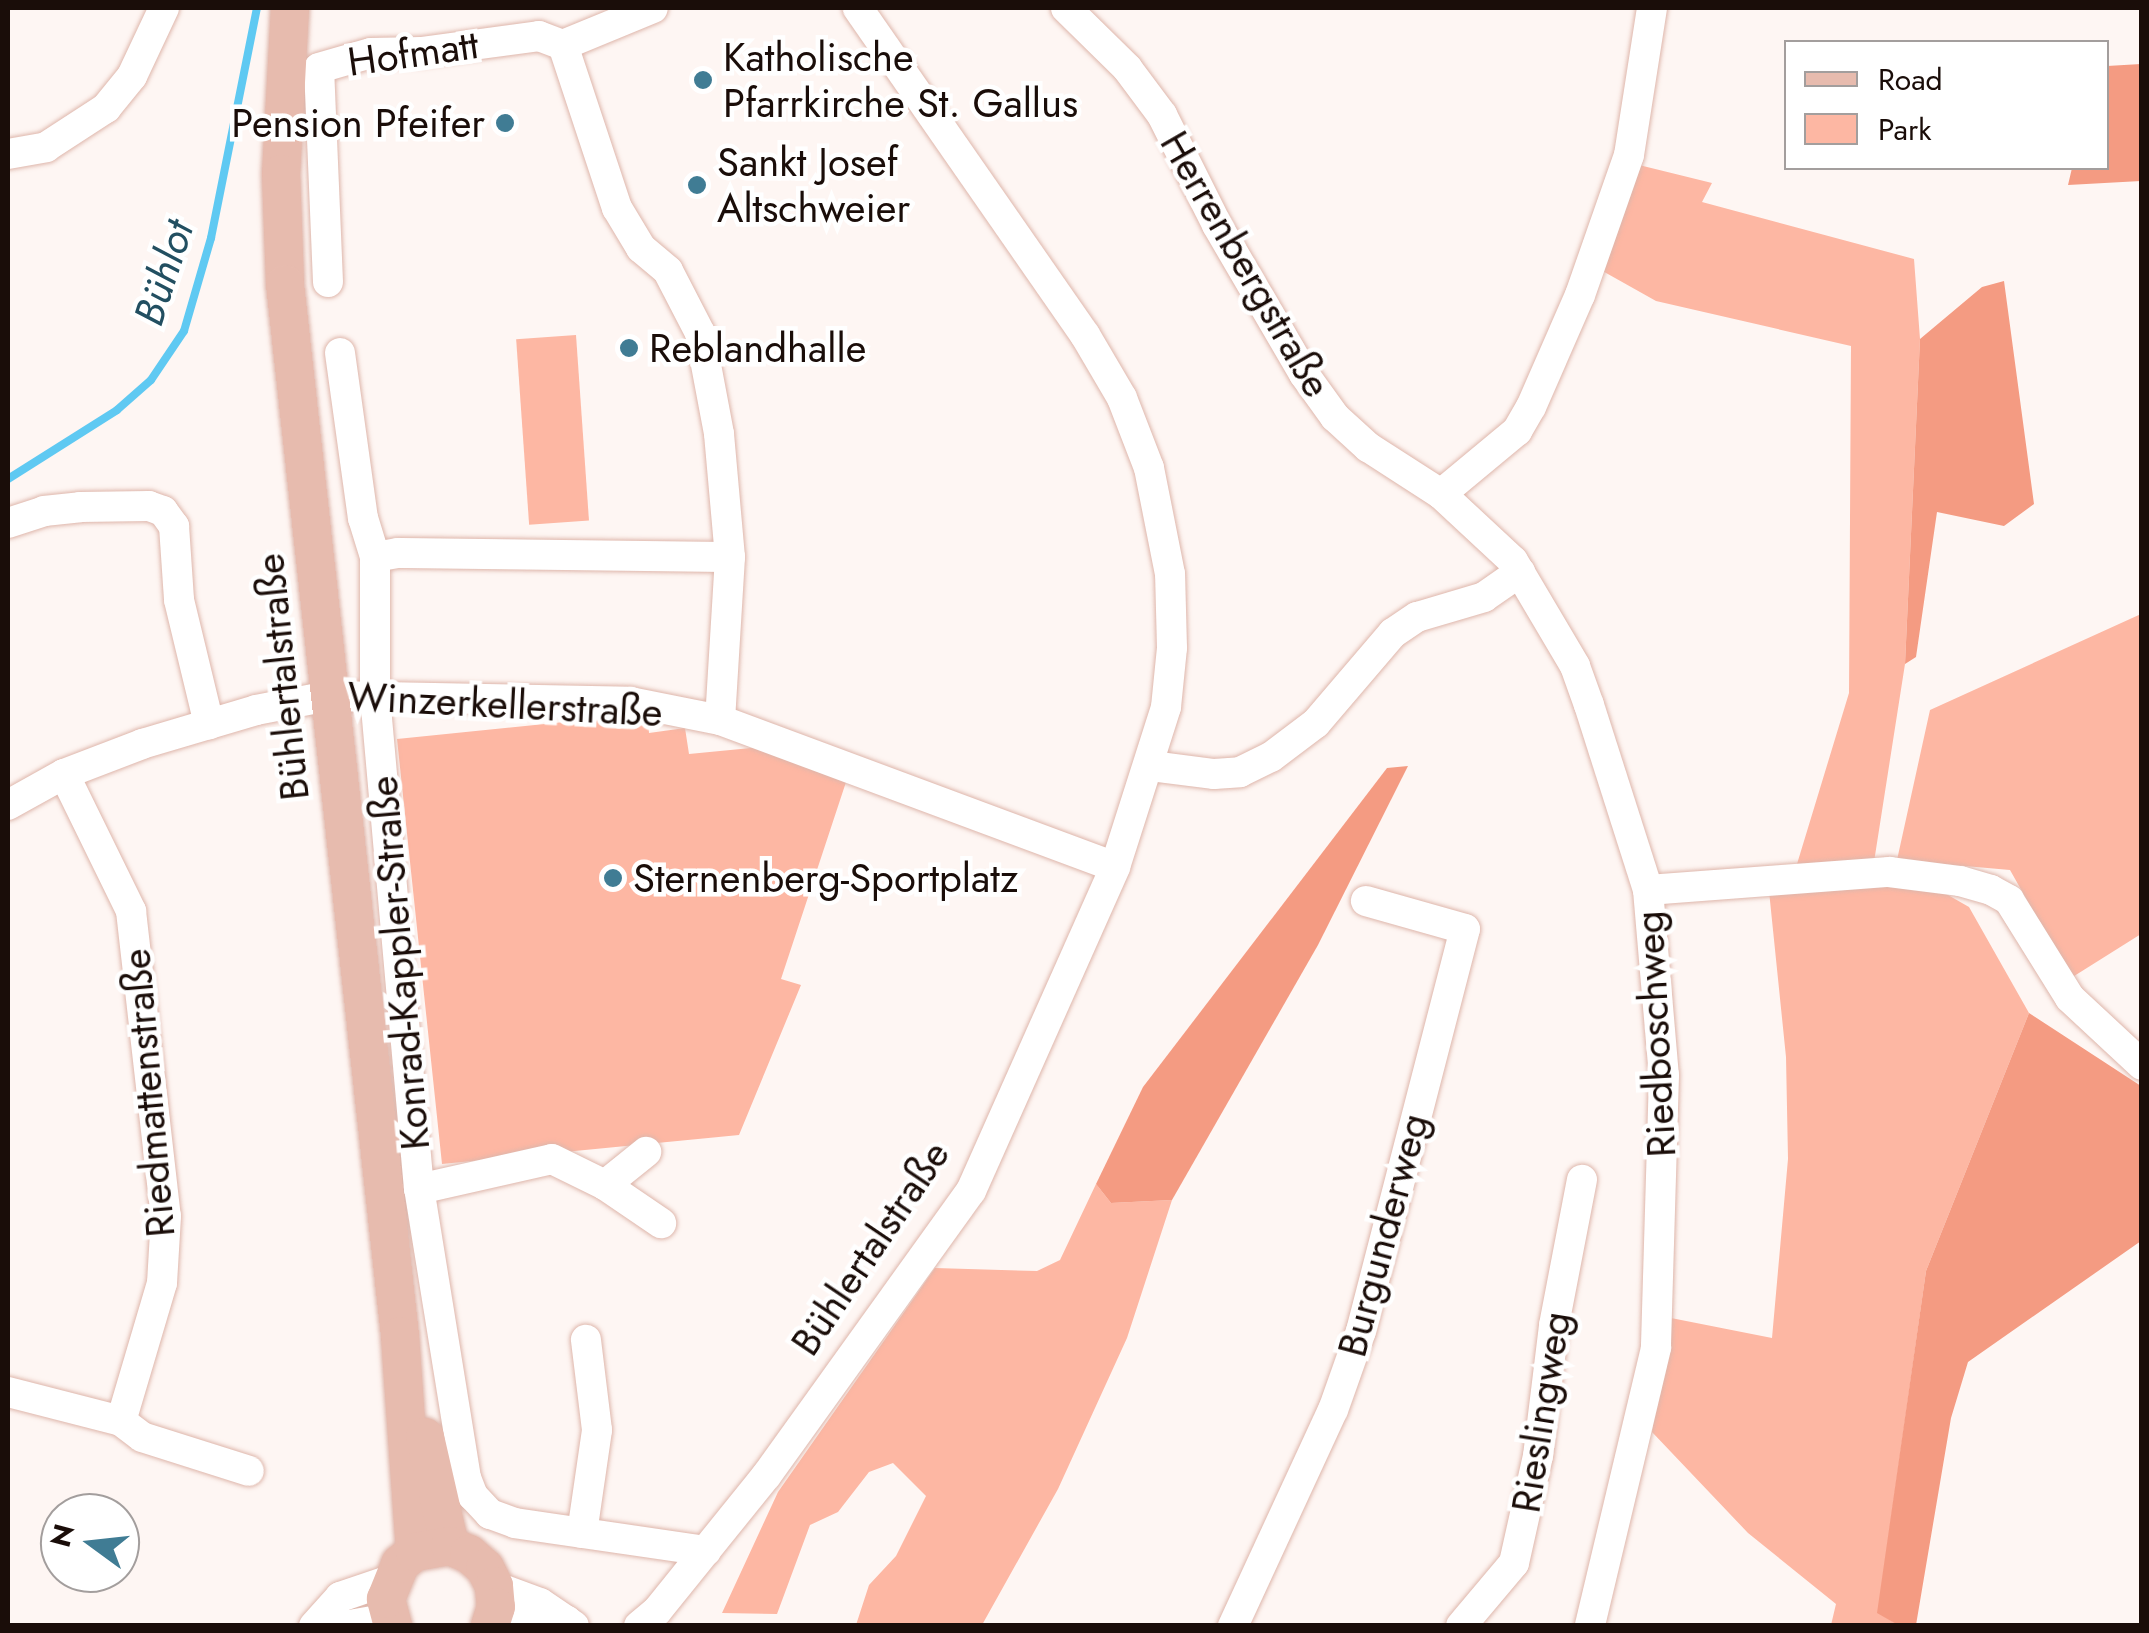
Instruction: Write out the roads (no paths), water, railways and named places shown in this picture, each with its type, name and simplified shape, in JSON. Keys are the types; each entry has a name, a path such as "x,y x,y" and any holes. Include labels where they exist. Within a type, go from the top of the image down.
{"main road":[{"name":"Bühlertalstraße","path":"290,8 281,174 285,284 400,1336 419,1559 386,1598 391,1622"},
{"path":"419,1559 469,1554 485,1568 494,1586 494,1626"}],"street":[{"path":"8,154 46,148 106,108 132,76 164,8"},
{"name":"Hofmatt","path":"328,282 318,68 371,53 421,52 539,36 563,45 654,8"},
{"name":"Bühlertalstraße","path":"639,1626 656,1612 766,1476 971,1191 1116,868 1166,707 1172,648 1170,574 1142,450 1122,398 1086,335 858,8"},
{"name":"Herrenbergstraße","path":"1066,8 1127,68 1162,116 1217,226 1304,374 1335,417 1368,448 1441,494"},
{"path":"1441,494 1517,431 1580,295 1629,155 1652,8"},
{"path":"563,45 616,208 641,248 668,271 700,334 718,434 730,557 720,720"},
{"name":"Konrad-Kappler-Straße","path":"340,353 362,518 375,557 375,697 419,1189 466,1478 473,1496 490,1514 515,1522 706,1551"},
{"name":"Riedboschweg","path":"1441,494 1520,572 1575,666 1648,890 1664,1074 1656,1348 1590,1626"},
{"path":"8,522 44,511 80,507 149,506 163,510 174,526 179,600 210,724"},
{"path":"375,557 398,553 730,557"},
{"path":"1150,766 1184,773 1240,772 1271,757 1316,722 1393,634 1417,618 1484,597 1520,572"},
{"name":"Winzerkellerstraße","path":"8,805 64,774 142,744 330,696 630,702 720,720 1116,868"},
{"name":"Riedmattenstraße","path":"64,774 131,912 166,1216 162,1283 121,1421"},
{"path":"1648,890 1889,872 1960,881 1991,890 2009,900 2020,915 2070,998 2142,1065"},
{"name":"Burgunderweg","path":"1233,1626 1333,1410 1361,1332 1465,928 1366,901"},
{"path":"605,1185 646,1152"},
{"name":"Konrad-Kappler-Straße","path":"419,1189 552,1159 605,1185 661,1223"},
{"name":"Rieslingweg","path":"1461,1626 1514,1562 1538,1456 1554,1325 1582,1180"},
{"path":"582,1533 596,1430 586,1340"},
{"path":"8,1392 121,1421 142,1437 250,1471"},
{"path":"314,1626 340,1597 419,1559"},
{"path":"494,1586 540,1603 570,1623"},
{"path":"494,1626 542,1619 570,1623"},
{"path":"344,1626 391,1622"}],"waterway":[{"name":"Bühlot","path":"8,479 117,410 151,380 184,331 211,238 257,8"}],"place":[{"name":"Katholische Pfarrkirche St. Gallus","path":"703,80"},
{"name":"Pension Pfeifer","path":"505,123"},
{"name":"Sankt Josef Altschweier","path":"697,185"},
{"name":"Reblandhalle","path":"629,348"},
{"name":"Sternenberg-Sportplatz","path":"613,878"}]}
